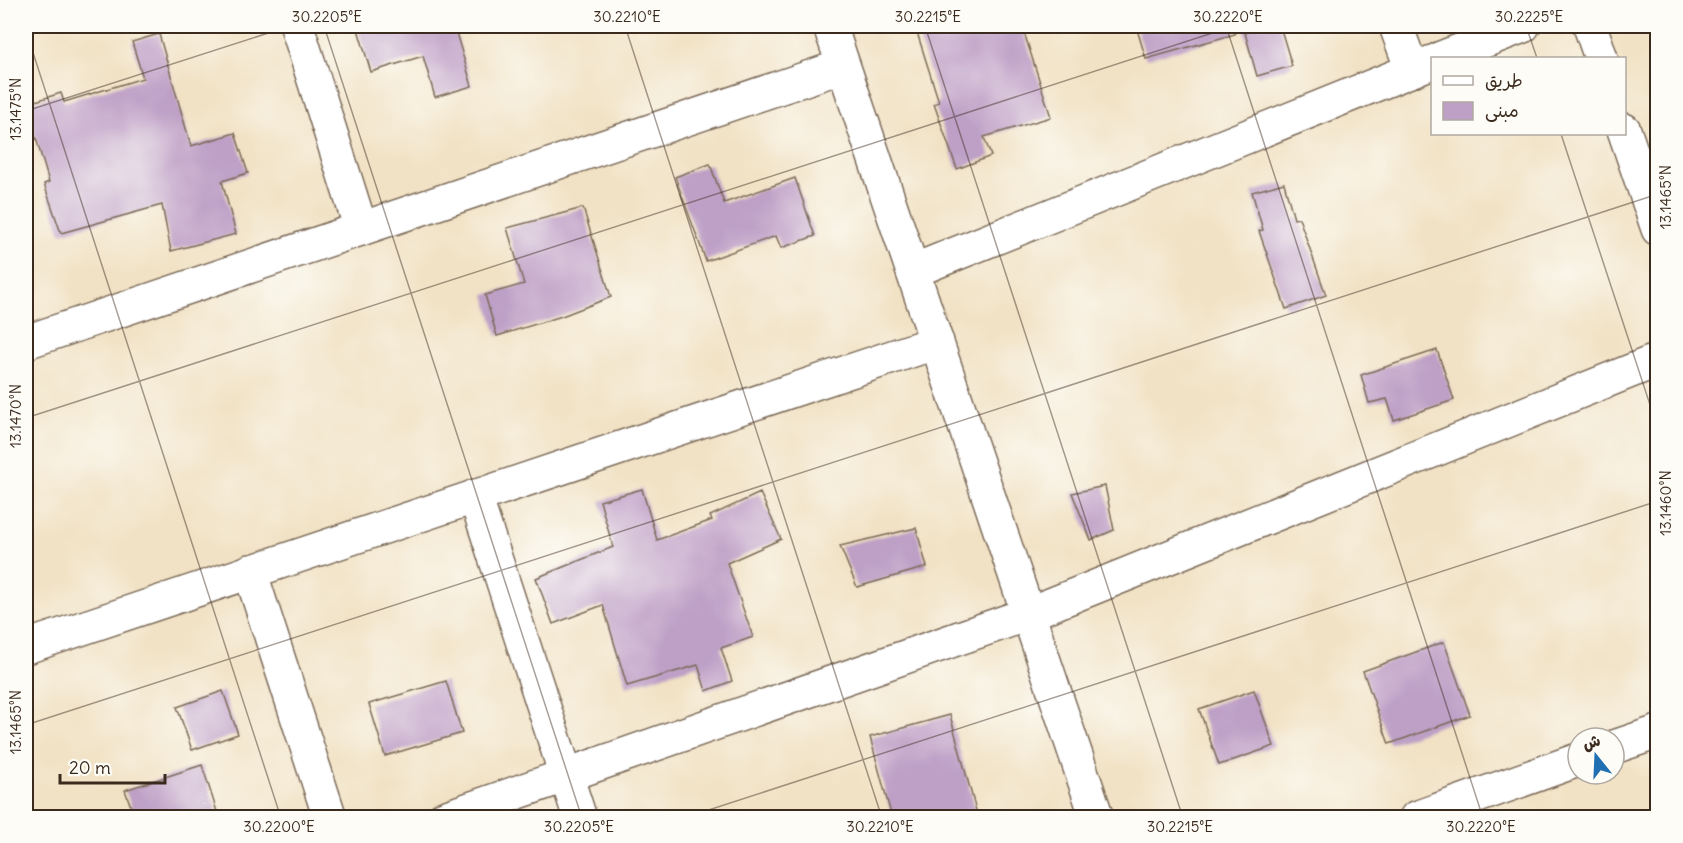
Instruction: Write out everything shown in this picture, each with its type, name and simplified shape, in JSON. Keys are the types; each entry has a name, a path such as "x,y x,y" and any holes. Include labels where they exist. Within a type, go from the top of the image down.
{"street":[{"path":"297,26 361,229"},
{"path":"830,26 1097,818"},
{"path":"912,271 1428,63 1396,26"},
{"path":"1443,57 1523,26"},
{"path":"1590,26 1601,57"},
{"path":"26,342 843,66"},
{"path":"1626,135 1658,229"},
{"path":"26,646 937,342"},
{"path":"444,818 1028,614 1658,360"},
{"path":"475,496 580,818"},
{"path":"250,571 330,818"},
{"path":"1626,744 1656,737"},
{"path":"1416,818 1456,811 1566,765"}],"building":[{"path":"357,26 454,26 472,86 435,97 423,56 371,72"},
{"path":"915,26 1022,26 1051,117 984,137 991,156 957,169 934,104 939,102"},
{"path":"1136,26 1233,26 1235,34 1146,59"},
{"path":"1243,26 1280,26 1292,66 1257,76"},
{"path":"159,34 191,146 235,133 248,173 222,181 236,234 171,251 162,205 61,233 44,184 49,182 26,104 61,93 64,102 143,78 132,42"},
{"path":"710,164 724,203 795,178 815,236 781,248 776,236 706,261 675,177"},
{"path":"1284,183 1294,219 1299,218 1326,295 1286,309 1259,231 1263,230 1252,192"},
{"path":"583,208 611,297 562,316 497,336 485,295 524,284 507,228"},
{"path":"1437,350 1454,400 1394,420 1387,399 1369,403 1361,375"},
{"path":"1105,486 1114,530 1091,540 1072,493"},
{"path":"642,489 657,540 712,520 710,516 760,493 781,539 727,563 753,637 721,648 732,681 706,691 698,665 627,686 603,605 553,624 536,578 613,547 600,501"},
{"path":"916,528 927,567 857,587 840,546"},
{"path":"1444,642 1470,715 1389,744 1363,671"},
{"path":"446,681 462,733 385,756 369,704"},
{"path":"1254,690 1274,746 1219,765 1199,709"},
{"path":"223,691 238,734 192,750 177,707"},
{"path":"950,715 978,818 892,818 870,737"},
{"path":"202,765 219,818 135,818 125,790"}]}
